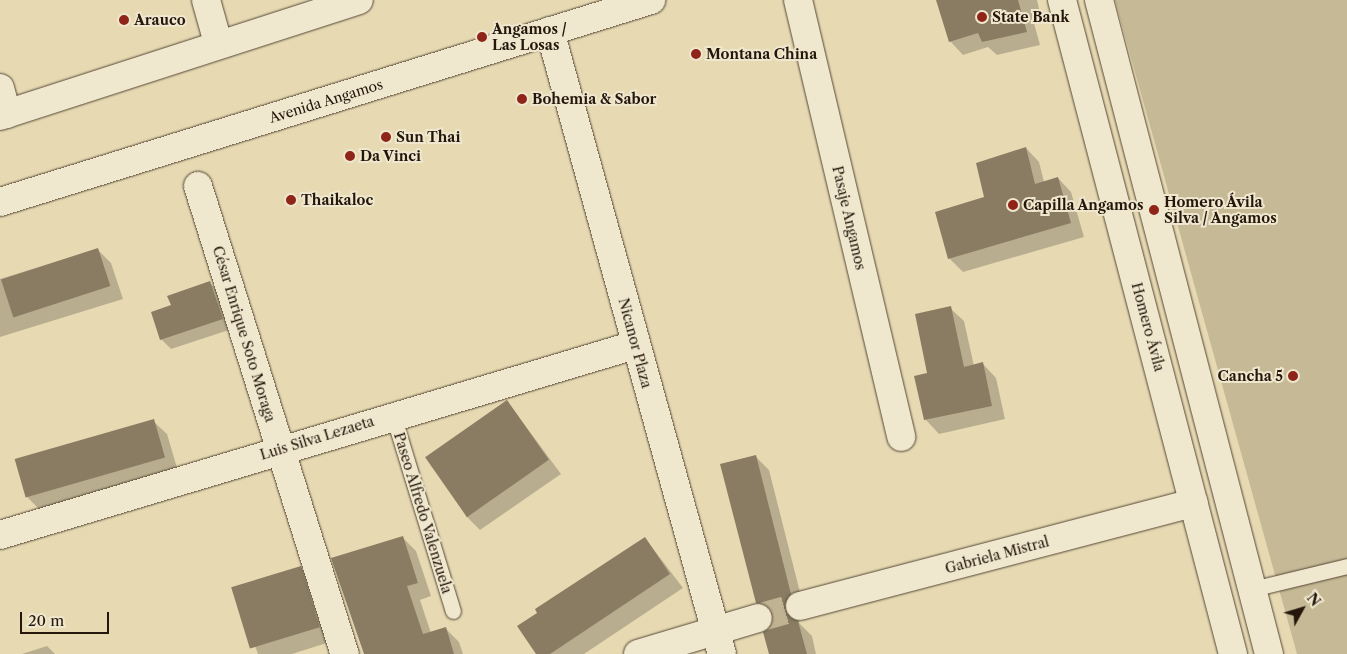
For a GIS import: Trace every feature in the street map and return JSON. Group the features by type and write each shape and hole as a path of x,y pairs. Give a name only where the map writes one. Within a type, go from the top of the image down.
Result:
{"street":[{"path":"206,0 218,43"},
{"path":"2,106 359,0"},
{"name":"Avenida Angamos","path":"0,202 651,0"},
{"name":"Pasaje Angamos","path":"798,0 901,437"},
{"name":"Homero Ávila","path":"1062,0 1233,654"},
{"path":"1101,1 1269,654"},
{"name":"Nicanor Plaza","path":"550,31 635,345 719,641"},
{"name":"César Enrique Soto Moraga","path":"198,186 345,654"},
{"name":"Luis Silva Lezaeta","path":"0,535 280,449 635,345"},
{"name":"Gabriela Mistral","path":"800,606 1194,503"},
{"path":"638,654 719,641 758,618"}],"lane":[{"name":"Paseo Alfredo Valenzuela","path":"393,416 453,611"},
{"path":"1252,589 1347,566"}],"shaded area":[{"path":"1115,0 1347,0 1347,654 1297,654"}],"building":[{"name":"State Bank","path":"936,0 1018,0 1027,32 982,42 978,33 949,42"},
{"name":"Capilla Angamos","path":"1026,147 1035,184 1058,177 1071,223 948,259 935,212 984,197 976,163"},
{"path":"98,248 110,286 13,318 1,280"},
{"path":"210,281 223,319 160,340 151,312 171,305 167,296"},
{"path":"951,306 964,367 983,362 992,406 924,420 914,376 927,373 915,314"},
{"path":"507,400 549,460 467,517 425,457"},
{"path":"154,419 165,457 26,497 15,459"},
{"path":"756,455 791,594 785,610 798,621 807,654 769,654 763,632 773,622 773,614 768,606 756,603 720,464"},
{"path":"403,536 418,583 407,586 423,634 446,627 454,654 364,654 331,558"},
{"path":"645,537 670,574 550,654 536,654 517,626 537,613 535,609"},
{"path":"301,566 320,627 250,649 231,587"}],"tunnel":[{"path":"758,618 800,606"}],"place":[{"name":"State Bank","path":"982,17"},
{"name":"Arauco","path":"124,20"},
{"name":"Angamos / Las Losas","path":"482,37"},
{"name":"Montana China","path":"696,54"},
{"name":"Bohemia & Sabor","path":"522,99"},
{"name":"Sun Thai","path":"386,137"},
{"name":"Da Vinci","path":"350,156"},
{"name":"Thaikaloc","path":"291,200"},
{"name":"Capilla Angamos","path":"1013,205"},
{"name":"Homero Ávila Silva / Angamos","path":"1154,210"},
{"name":"Cancha 5","path":"1293,376"}]}
